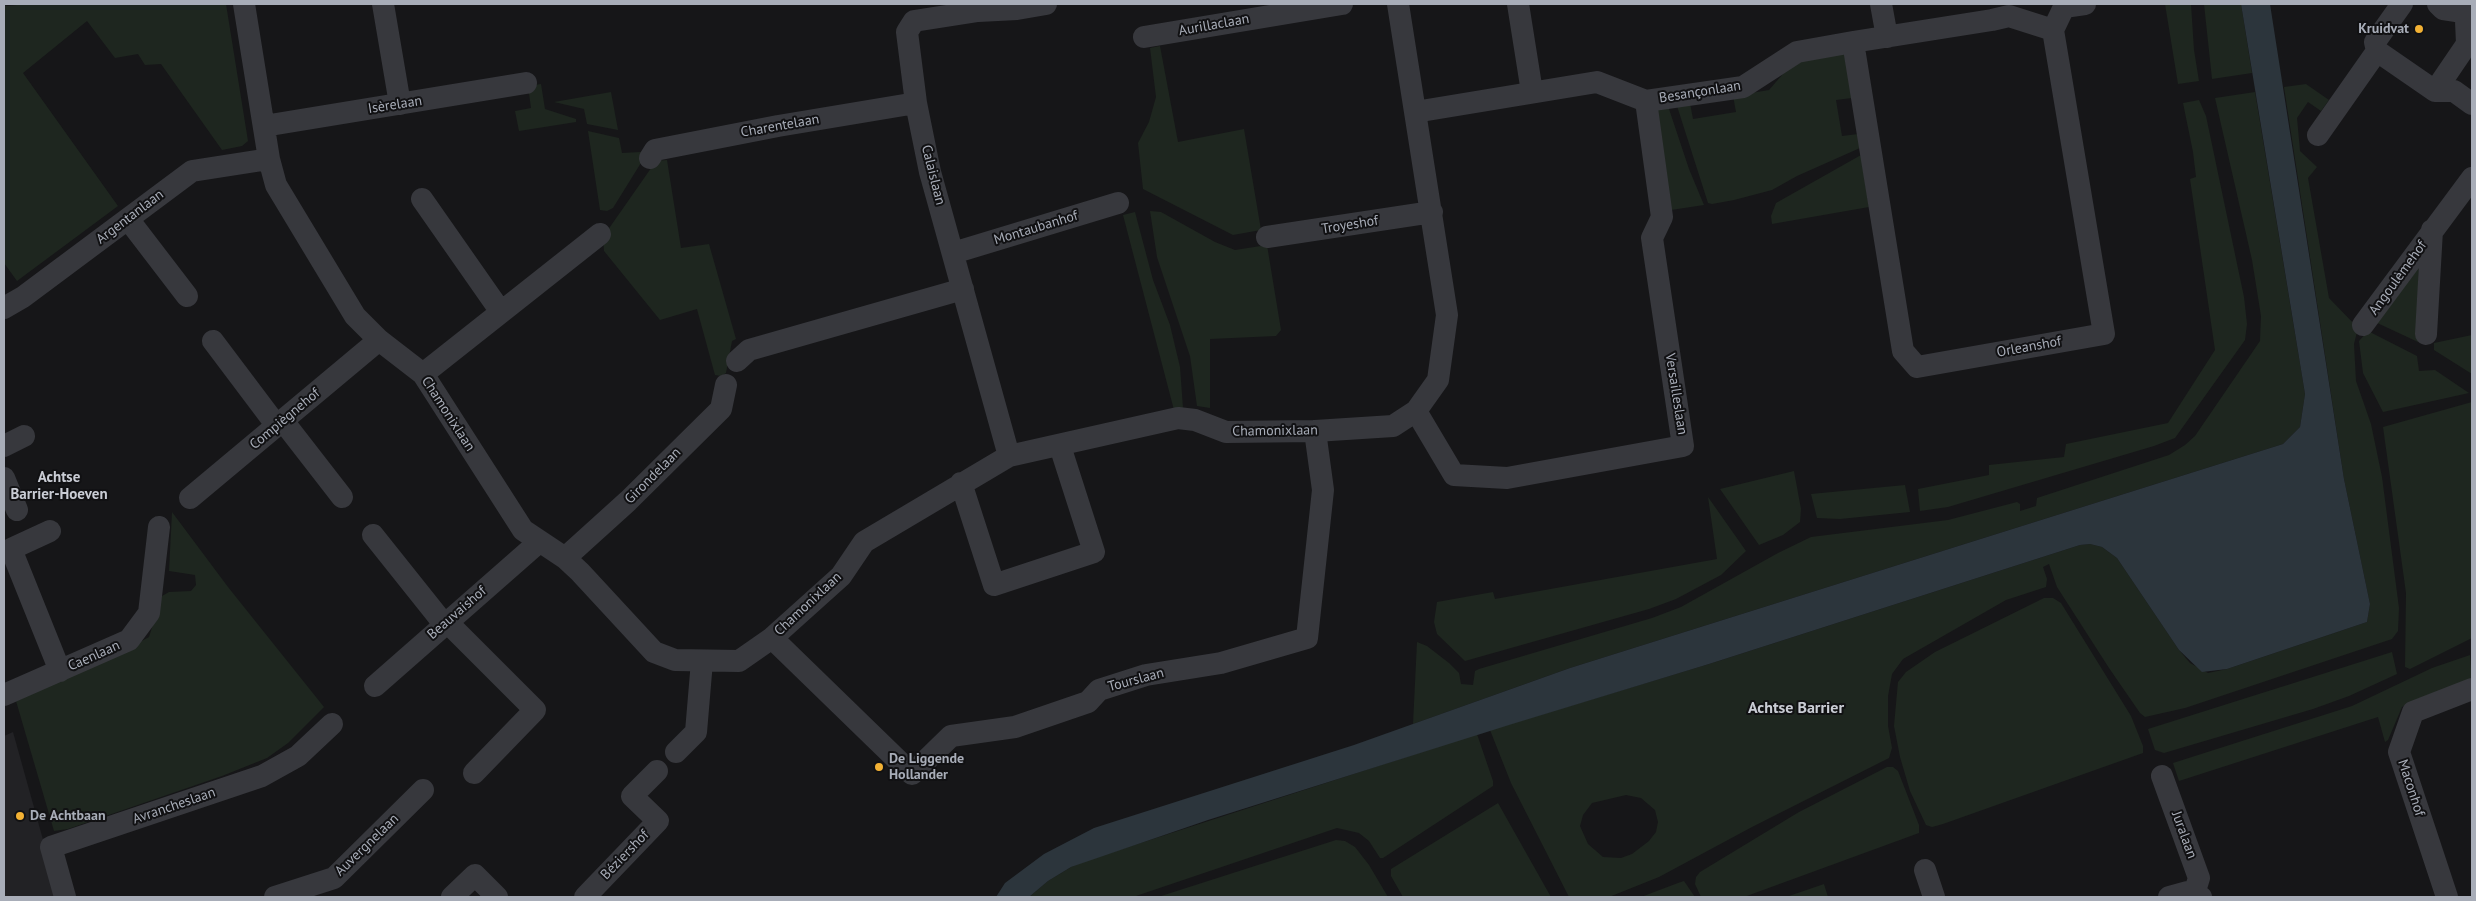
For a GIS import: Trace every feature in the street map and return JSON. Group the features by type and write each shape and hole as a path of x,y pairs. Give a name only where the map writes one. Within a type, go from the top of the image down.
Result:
{"street":[{"name":"Chamonixlaan","path":"244,4 269,159 276,185 355,316 380,340 423,374 523,530 565,558 654,652 675,660 739,661 772,638 840,576 864,542 1009,456 1178,418 1194,420 1226,432 1315,431 1393,426 1416,412 1438,380 1447,315 1398,4"},
{"path":"383,4 400,104"},
{"name":"Calaislaan","path":"1009,456 930,172 916,103 907,32 914,22 978,10 1046,4"},
{"name":"Aurillaclaan","path":"1144,37 1342,4"},
{"path":"1518,4 1532,92"},
{"path":"1881,4 1887,37"},
{"path":"1991,12 2053,30 2064,8 2085,4"},
{"path":"2402,4 2375,42 2377,51 2435,90 2454,91 2472,104"},
{"path":"2435,90 2467,44 2466,8 2443,9 2438,4"},
{"name":"Besançonlaan","path":"1415,112 1597,82 1646,101 1743,87 1797,52 1887,37 1991,12"},
{"name":"Orleanshof","path":"1853,42 1904,351 1917,367 2104,334 2053,30"},
{"path":"2318,135 2377,51"},
{"name":"Isèrelaan","path":"264,126 526,83"},
{"name":"Versailleslaan","path":"1416,412 1454,475 1507,478 1684,446 1652,238 1662,217 1646,101"},
{"name":"Charentelaan","path":"650,158 655,150 778,126 916,103"},
{"name":"Argentanlaan","path":"4,308 23,297 192,171 269,159"},
{"name":"Angoulèmehof","path":"2363,325 2472,178"},
{"path":"422,199 501,312"},
{"name":"Montaubanhof","path":"953,253 1118,203"},
{"name":"Troyeshof","path":"1267,237 1432,212"},
{"path":"128,218 187,296"},
{"name":"Angoulèmehof","path":"2426,334 2432,230"},
{"path":"423,374 600,234"},
{"path":"737,362 749,350 963,290"},
{"name":"Compiègnehof","path":"190,498 380,340"},
{"path":"213,341 342,496"},
{"name":"Girondelaan","path":"565,558 628,501 721,409 726,385"},
{"name":"Tourslaan","path":"772,638 912,774 951,736 1015,727 1088,702 1099,690 1146,675 1222,663 1307,638 1323,490 1315,431"},
{"path":"4,446 24,436"},
{"path":"961,483 994,585 1094,552 1060,446"},
{"path":"4,478 17,510"},
{"name":"Caenlaan","path":"4,695 129,640 149,613 159,528"},
{"path":"50,531 10,549 60,671"},
{"path":"373,535 446,623 535,710 474,773"},
{"name":"Beauvaishof","path":"375,686 539,542"},
{"path":"676,752 696,732 702,660"},
{"name":"Maconhof","path":"2447,897 2399,752 2413,712 2472,689"},
{"name":"Avrancheslaan","path":"65,897 51,847 262,776 298,756 332,724"},
{"name":"Béziershof","path":"585,897 658,820 632,796 657,771"},
{"name":"Juralaan","path":"2162,776 2199,878 2197,896 2187,892 2169,897"},
{"name":"Auvergnelaan","path":"275,897 334,878 423,790"},
{"path":"1925,870 1934,897"},
{"path":"452,897 475,875 497,897"}],"shaded area":[{"path":"226,4 248,141 242,146 222,150 161,64 145,65 138,54 115,58 87,21 23,73 118,206 17,281 4,263 4,5"},
{"path":"2165,4 2191,4 2194,50 2199,81 2178,84"},
{"path":"2204,4 2241,4 2252,73 2212,79"},
{"path":"2241,4 2270,4 2344,479 2370,604 2367,622 2227,669 2202,672 2179,650 2117,558 2102,547 2090,544 2080,545 1709,664 1208,820 1071,867 1048,881 1029,897 996,897 1005,883 1044,854 1094,828 1354,745 1570,668 2283,444 2300,427 2305,394"},
{"path":"1160,46 1178,142 1244,129 1261,230 1233,235 1143,189 1138,143 1149,122 1156,97 1150,48"},
{"path":"1845,50 1852,98 1836,100 1842,136 1858,134 1860,148 1797,176 1772,190 1734,200 1708,203 1677,106 1690,103 1693,119 1736,112 1733,96 1769,90 1795,60"},
{"path":"541,84 545,109 576,119 576,122 519,131 515,111 531,108 528,86"},
{"path":"2306,84 2329,100 2321,111 2308,102 2297,118 2300,151 2317,167 2308,178 2329,298 2358,328 2354,344 2356,381 2371,424 2382,477 2399,608 2398,631 2392,639 2185,708 2145,717 2140,713 2109,668 2057,587 2049,564 2043,567 2047,579 2046,587 2006,600 1903,659 1892,674 1888,696 1888,726 1892,748 1889,758 1752,827 1659,877 1609,897 1569,897 1511,783 1490,730 1709,664 2080,545 2090,544 2102,547 2117,558 2179,650 2190,663 2208,673 2227,669 2367,622 2370,604 2344,479 2284,87","holes":["1626,795 1641,798 1655,810 1658,822 1656,832 1649,841 1632,854 1621,858 1603,857 1588,844 1580,826 1583,815 1592,803"]},
{"path":"611,92 618,130 587,124 584,109 554,102"},
{"path":"2255,92 2305,394 2300,427 2283,444 1570,668 1413,724 1417,642 1427,646 1449,663 1459,673 1461,684 1473,685 1475,671 1479,669 1652,618 1681,607 1778,553 1811,537 1948,520 2017,502 2020,504 2020,511 2036,506 2037,498 2169,455 2185,445 2195,436 2260,341 2261,316 2252,260 2215,98"},
{"path":"2199,100 2206,116 2244,297 2247,324 2245,340 2175,438 2154,446 1948,507 1920,511 1918,489 1989,475 1989,465 2064,457 2066,444 2168,423 2215,350 2190,179 2196,177 2193,152 2183,103"},
{"path":"1668,106 1689,169 1704,205 1671,210 1658,118 1658,108"},
{"path":"588,131 619,138 622,153 641,152 644,158 613,208 607,211 600,210"},
{"path":"1861,155 1869,207 1772,224 1771,216 1776,203"},
{"path":"667,160 681,248 709,244 736,339 732,341 726,373 721,376 715,375 697,309 660,320 604,251 603,237 656,161"},
{"path":"1150,211 1161,212 1215,242 1235,250 1267,245 1281,330 1276,336 1210,339 1210,408 1197,406 1190,356 1157,257"},
{"path":"1135,212 1153,280 1170,325 1180,367 1183,408 1174,410 1123,215"},
{"path":"2419,260 2418,342 2373,321"},
{"path":"2368,331 2417,356 2419,371 2435,370 2469,393 2383,412 2363,373 2359,341"},
{"path":"2472,335 2472,374 2434,350 2434,343"},
{"path":"2472,402 2472,638 2410,669 2405,667 2406,593 2383,427"},
{"path":"1794,471 1801,509 1800,522 1783,535 1759,545 1720,489"},
{"path":"1905,485 1910,512 1840,519 1817,518 1811,494"},
{"path":"1708,497 1746,551 1721,575 1676,599 1649,609 1465,661 1437,634 1434,622 1437,602 1493,592 1495,599 1717,559"},
{"path":"172,512 228,587 324,707 288,743 267,758 222,776 68,829 54,831 16,701 113,657 149,637 162,596 169,592 191,591 196,585 195,575 169,571"},
{"path":"2044,598 2053,598 2061,603 2131,716 2143,746 2143,753 1943,824 1932,827 1926,825 1910,791 1900,757 1894,726 1898,682 1906,672 1935,652"},
{"path":"2392,652 2397,674 2349,696 2313,709 2164,753 2155,750 2148,729"},
{"path":"2470,655 2472,681 2418,699 2402,707 2388,740 2385,742 2378,717 2179,781 2173,763 2352,706 2432,668"},
{"name":"De Achtbaan","path":"13,732 59,897 4,897 4,736"},
{"path":"1477,734 1493,786 1383,858 1380,858 1369,841 1359,833 1337,828 1133,897 1029,897 1048,881 1085,861"},
{"path":"1887,767 1893,767 1898,771 1919,825 1919,833 1744,897 1701,897 1695,884 1696,877 1700,872 1799,812"},
{"path":"1498,803 1551,897 1403,897 1391,876 1391,869"},
{"path":"1336,840 1345,841 1355,847 1369,865 1388,897 1158,897"},
{"path":"1684,881 1695,897 1641,897 1678,883"},
{"path":"1824,884 1828,897 1786,897"}],"place":[{"name":"Kruidvat","path":"2419,29"},
{"name":"De Liggende Hollander","path":"879,767"},
{"name":"De Achtbaan","path":"20,816"}],"district":[{"name":"Achtse Barrier-Hoeven","path":"59,486"},
{"name":"Achtse Barrier","path":"1796,708"}]}
